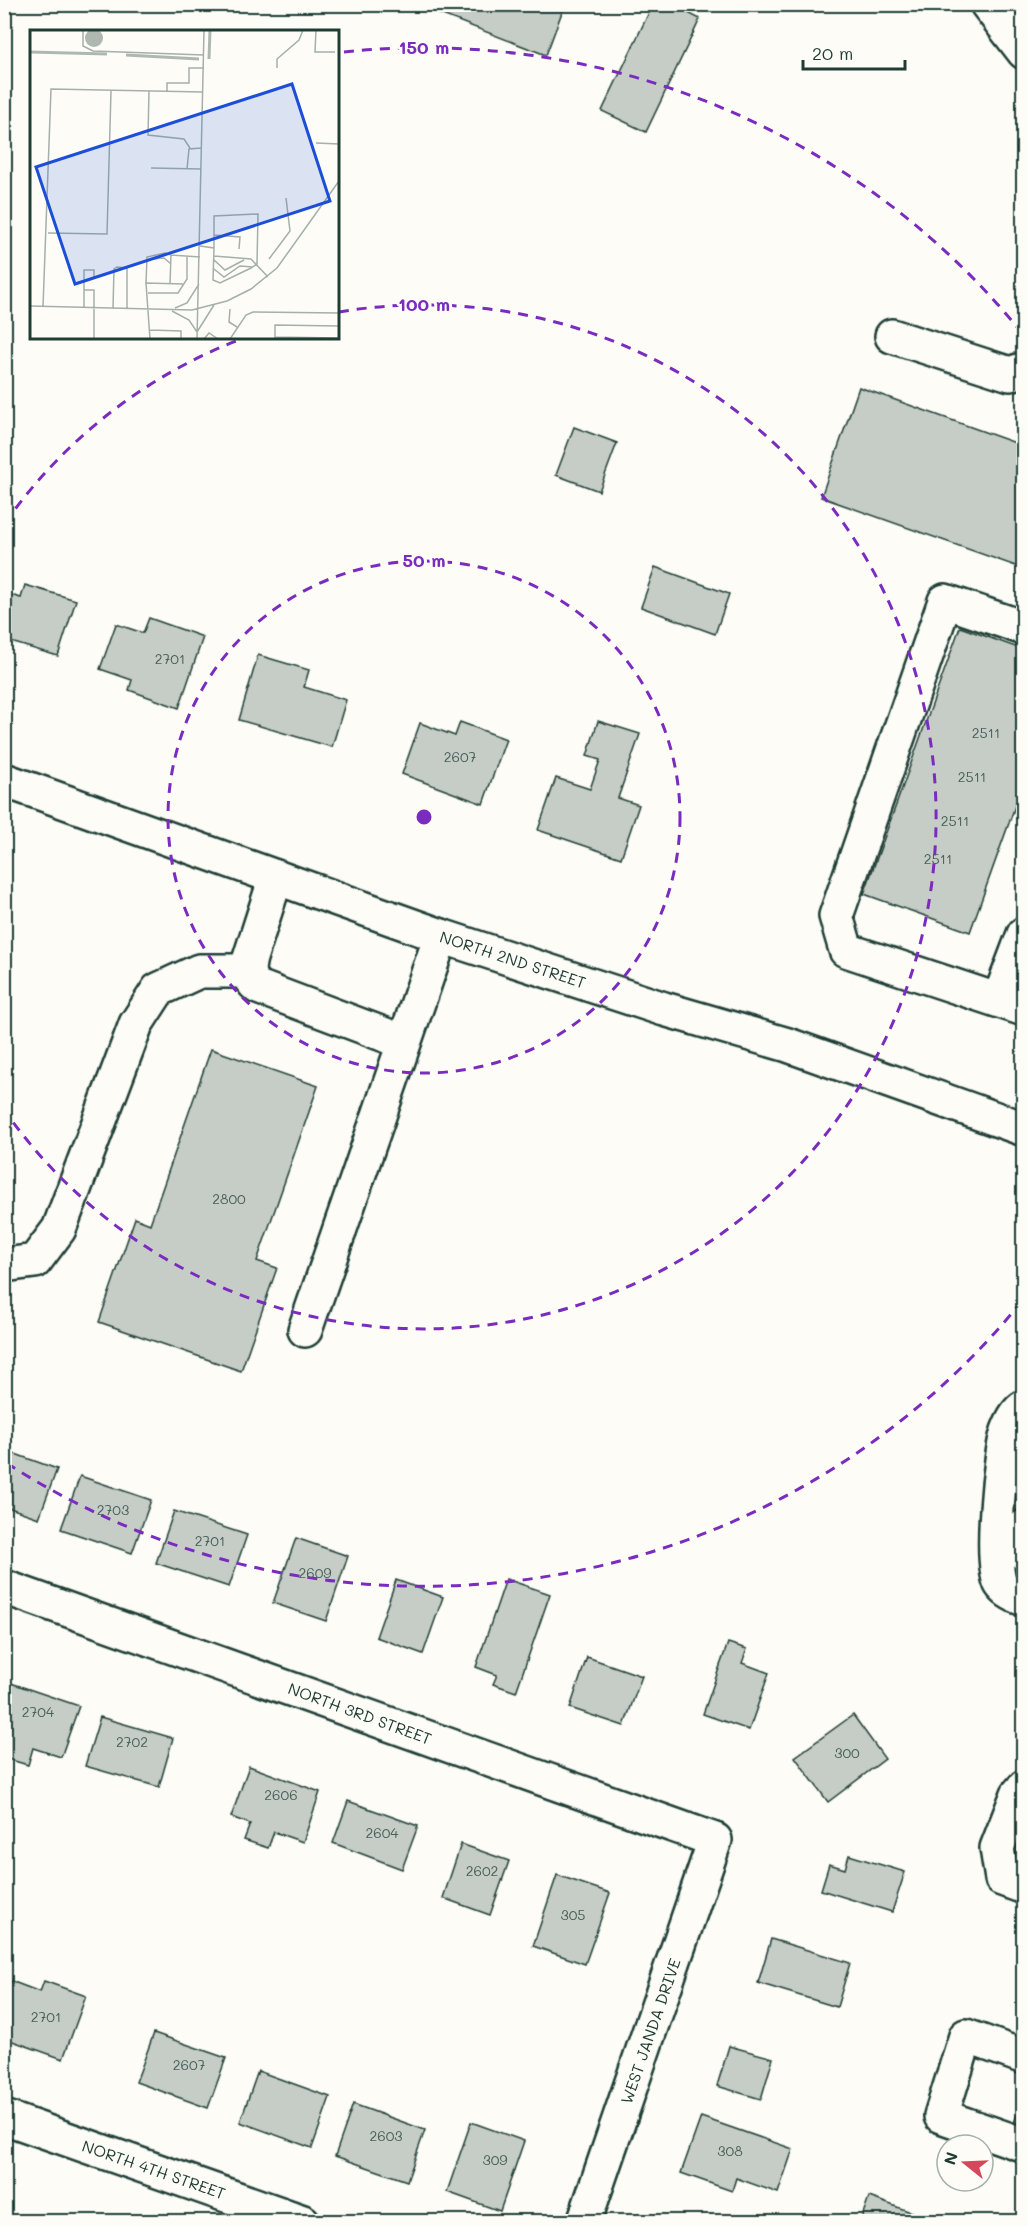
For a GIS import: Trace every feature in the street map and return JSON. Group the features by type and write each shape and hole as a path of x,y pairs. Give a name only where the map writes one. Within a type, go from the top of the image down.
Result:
{"main road":[{"path":"987,4 1023,52"},
{"path":"892,336 1010,374 1023,369"},
{"path":"1023,628 945,601 836,916 846,950 1011,1004 1023,934"},
{"name":"NORTH 2ND STREET","path":"4,780 441,936 664,1009 788,1046 1023,1129"},
{"path":"276,877 248,971 250,980 258,987 404,1042"},
{"path":"305,1330 441,936"},
{"path":"4,1265 35,1261 59,1229 136,1024 158,990 199,970 248,971"},
{"path":"1023,1407 1008,1431 997,1508 996,1558 1000,1583 1012,1596 1023,1599"},
{"path":"1023,1527 1023,1553"},
{"name":"NORTH 3RD STREET","path":"4,1587 715,1839"},
{"path":"1023,1787 1018,1794 997,1848 1002,1880 1023,1887"},
{"name":"WEST JANDA DRIVE","path":"584,2222 715,1839"},
{"path":"1023,2057 966,2036 941,2116 1023,2145"},
{"name":"NORTH 4TH STREET","path":"4,2117 303,2222"}],"building":[{"path":"414,4 565,4 546,55"},
{"path":"653,4 671,4 700,19 646,132 602,111"},
{"path":"859,387 1024,446 1024,569 821,497"},
{"path":"574,427 617,443 599,491 556,475"},
{"path":"655,567 729,594 715,634 641,607"},
{"path":"25,585 76,600 58,656 4,640 4,593 21,598"},
{"path":"149,618 203,637 179,708 129,690 132,680 100,669 116,624 143,633"},
{"path":"960,627 1024,650 1024,781 970,932 864,894"},
{"path":"258,655 309,670 304,687 346,700 332,747 239,720"},
{"path":"598,721 640,734 618,798 639,805 621,858 538,830 556,778 590,789 600,760 587,756"},
{"path":"460,722 506,739 483,804 402,774 420,723 455,736"},
{"path":"211,1049 318,1086 257,1261 277,1268 241,1371 99,1322 135,1218 150,1224"},
{"path":"4,1450 57,1469 39,1518 4,1506"},
{"path":"80,1476 151,1500 132,1553 61,1529"},
{"path":"174,1511 247,1535 229,1587 156,1563"},
{"path":"296,1538 348,1556 326,1621 273,1603"},
{"path":"506,1579 550,1594 516,1692 493,1684 497,1675 476,1667"},
{"path":"396,1580 443,1597 423,1654 376,1637"},
{"path":"728,1643 747,1649 742,1663 769,1673 749,1730 703,1714"},
{"path":"587,1657 642,1676 624,1726 570,1708"},
{"path":"8,1682 79,1706 61,1757 33,1748 28,1765 4,1758 8,1738 4,1737 4,1691"},
{"path":"853,1715 885,1759 828,1802 795,1757"},
{"path":"100,1717 173,1738 159,1787 85,1766"},
{"path":"249,1766 320,1792 303,1842 274,1832 268,1848 244,1840 250,1824 231,1817"},
{"path":"348,1801 418,1826 402,1869 333,1843"},
{"path":"461,1844 509,1861 490,1915 443,1898"},
{"path":"849,1855 905,1872 892,1912 821,1890 829,1864 845,1869"},
{"path":"557,1875 610,1893 585,1964 533,1946"},
{"path":"771,1939 850,1963 837,2007 758,1983"},
{"path":"11,1981 40,1992 44,1981 86,1996 63,2059 4,2038 4,2000"},
{"path":"154,2033 226,2058 208,2108 136,2082"},
{"path":"729,2046 773,2058 761,2099 717,2086"},
{"path":"258,2071 330,2097 312,2148 240,2122"},
{"path":"1024,2096 1024,2126 1014,2123"},
{"path":"353,2104 425,2130 407,2181 335,2156"},
{"path":"701,2117 793,2149 778,2193 736,2178 732,2191 681,2173"},
{"path":"471,2122 524,2141 500,2211 447,2192"},
{"path":"869,2197 939,2222 860,2222"}]}
